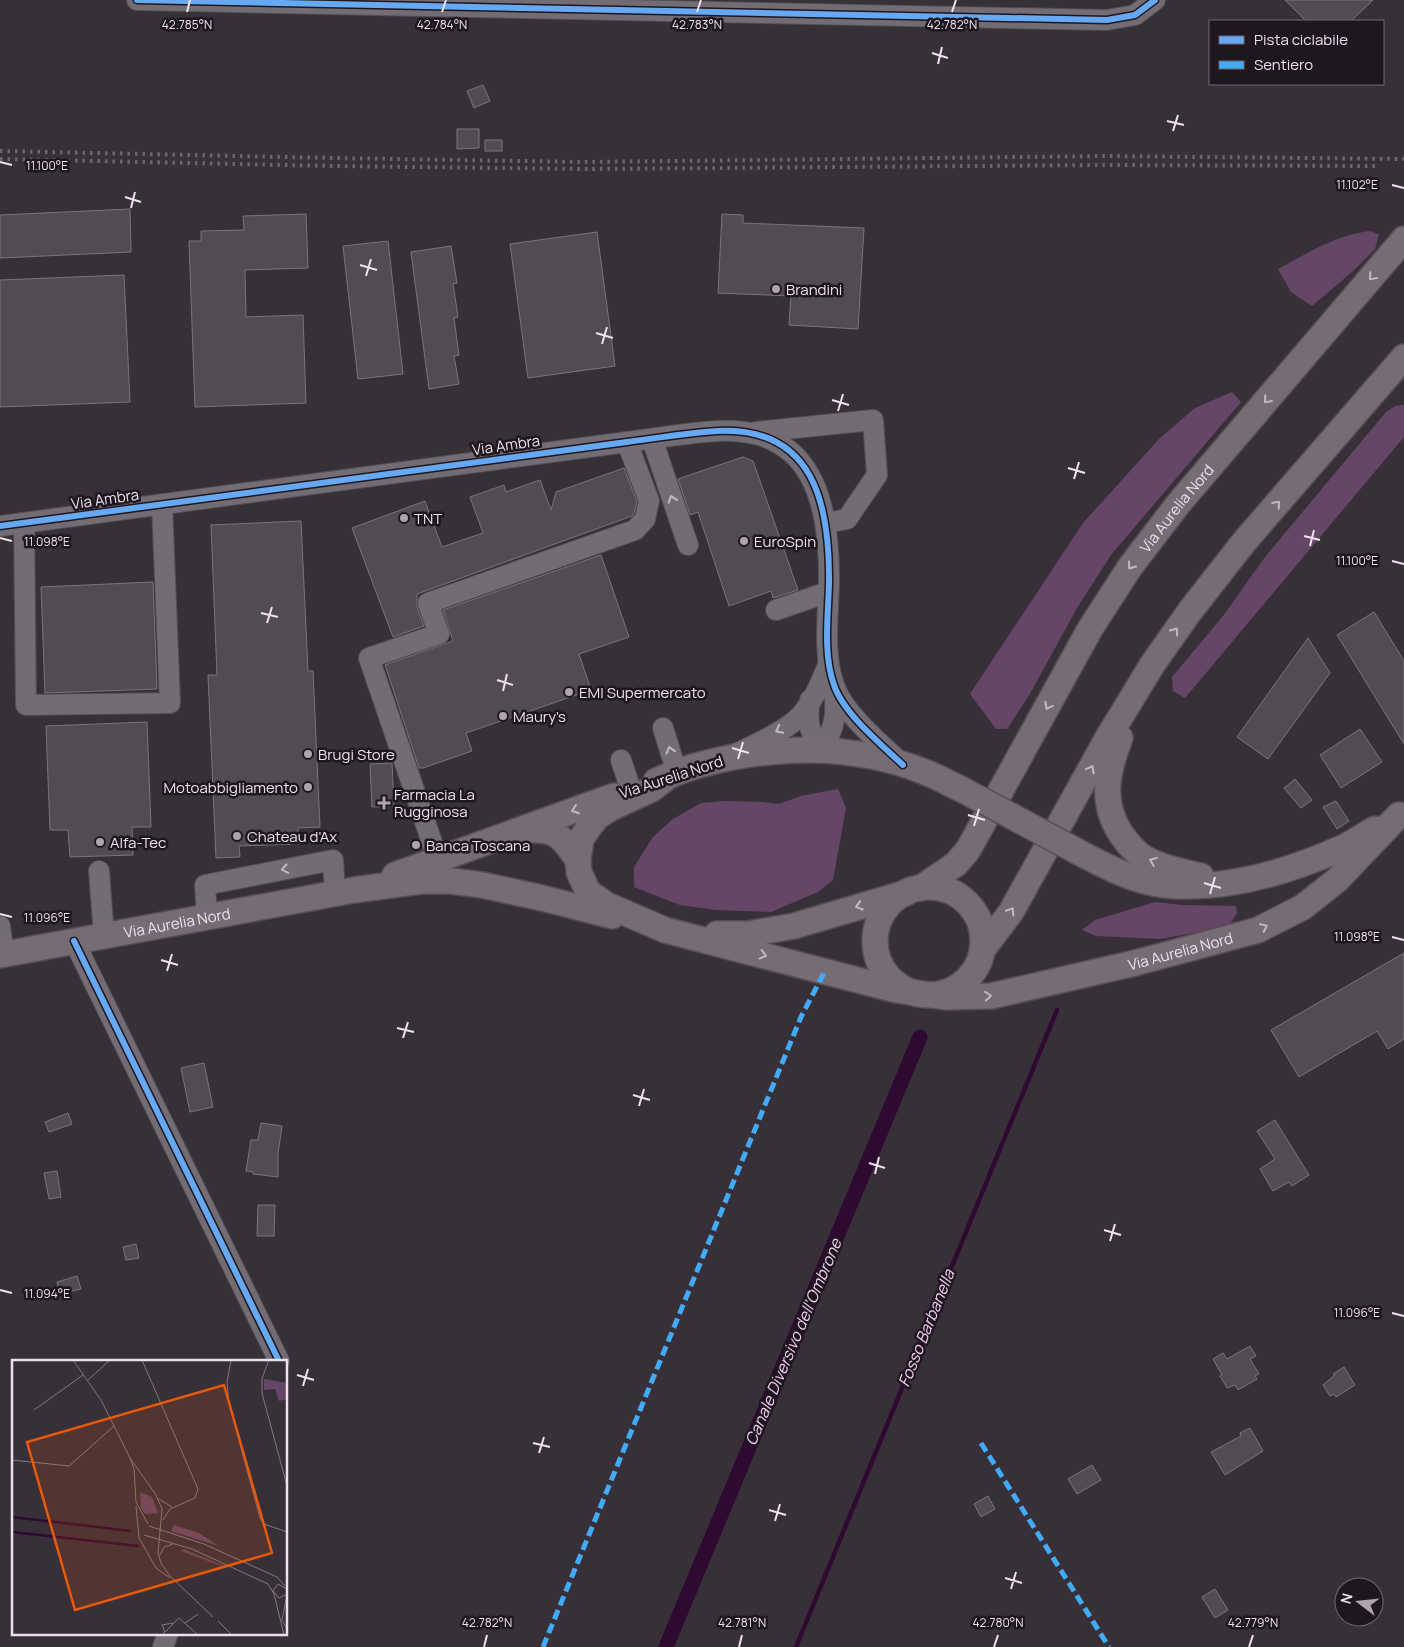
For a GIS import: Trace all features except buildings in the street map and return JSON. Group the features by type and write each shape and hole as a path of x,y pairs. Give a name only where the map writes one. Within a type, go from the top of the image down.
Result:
{"main road":[{"name":"Via Aurelia Nord","path":"1402,813 1337,880 1303,907 1258,930 1135,963 991,996 945,997 922,995 903,988 887,975 880,963 876,950 875,936 878,922 894,900 956,864 968,850 1090,629 1130,567 1179,503 1404,240"},
{"path":"982,950 1012,912 1107,739 1142,681 1190,611 1244,542 1404,356"},
{"path":"1142,681 1116,748 1108,781 1108,805 1114,824 1129,846 1146,859 1179,871 1233,882"},
{"name":"Via Aurelia Nord","path":"345,891 438,860 698,766 729,758 768,752 823,750 864,755 925,772 963,790 1114,871 1165,885 1233,882 1283,870 1343,847 1402,813"},
{"path":"665,930 704,934 748,934 773,931 914,890 936,887 950,891 962,898 980,922 983,936 978,964 961,985 936,995 922,995 896,990 665,930 607,905 593,896 584,884 579,872 578,860 581,839 597,817 611,808 652,789 674,774"},
{"path":"519,831 540,829 553,833 562,839 578,860"},
{"name":"Via Aurelia Nord","path":"2,955 345,891 421,881 452,881 482,885 542,898 665,930"}],"street":[{"path":"137,0 1107,20 1135,15 1155,0"},
{"path":"746,433 874,420 877,475 847,520 826,523"},
{"name":"Via Ambra","path":"0,526 627,442 719,431 746,433 762,436 775,442 798,458 810,474 819,494 826,523 829,555 828,665"},
{"path":"652,439 688,545"},
{"path":"438,860 369,658 439,634 428,603 636,530 645,519 649,501 627,442"},
{"path":"24,523 26,705 170,703 162,504"},
{"path":"776,610 828,592"},
{"path":"810,700 808,712 810,729 813,737 823,750 835,723 836,703 828,665"},
{"path":"729,758 792,723 801,715 818,687 828,665"},
{"path":"834,688 862,727 903,765"},
{"path":"663,728 674,774"},
{"path":"621,760 631,790"},
{"path":"206,917 205,885 333,860 345,891"},
{"path":"99,871 104,936"},
{"path":"0,926 2,955"},
{"path":"74,942 279,1360"},
{"path":"163,1647 168,1634"}],"shaded area":[{"path":"1369,231 1379,234 1375,249 1352,272 1312,306 1291,292 1278,269 1333,241 1356,233"},
{"path":"1232,392 1241,402 1111,555 1077,608 1031,692 1007,729 996,729 970,694 1083,523 1159,439 1195,408"},
{"path":"1404,405 1404,437 1185,698 1173,691 1172,677 1223,616 1265,557 1386,412 1395,406"},
{"path":"838,789 846,808 833,880 818,892 771,912 716,910 680,905 634,887 634,867 653,837 673,819 701,803 725,801 779,804 801,796"},
{"path":"1155,902 1182,905 1236,906 1237,913 1230,924 1160,939 1096,936 1082,930 1095,920"}],"waterway":[{"name":"Fosso Barbanella","path":"796,1647 1057,1010"},
{"name":"Canale Diversivo dell'Ombrone","path":"666,1647 920,1037"}],"railway":[{"path":"0,151 584,162 1105,156 1404,159"},
{"path":"0,159 584,169 1105,165 1377,166"}],"marked path":[{"path":"543,1647 801,1017 825,971"},
{"path":"981,1443 1109,1647"}],"cycle path":[{"path":"137,0 1107,20 1135,15 1155,0"},
{"path":"0,526 683,434 717,431 750,433 776,442 796,457 810,476 820,500 826,526 829,584 827,648 834,685 839,696 854,717 903,765"},
{"path":"74,941 279,1360"}],"place":[{"name":"Brandini","path":"776,289"},
{"name":"TNT","path":"404,518"},
{"name":"EuroSpin","path":"744,541"},
{"name":"EMI Supermercato","path":"569,692"},
{"name":"Maury's","path":"503,716"},
{"name":"Brugi Store","path":"308,754"},
{"name":"Motoabbigliamento","path":"308,787"},
{"name":"Farmacia La Rugginosa","path":"384,803"},
{"name":"Chateau d'Ax","path":"237,836"},
{"name":"Alfa-Tec","path":"100,842"},
{"name":"Banca Toscana","path":"416,845"}]}
